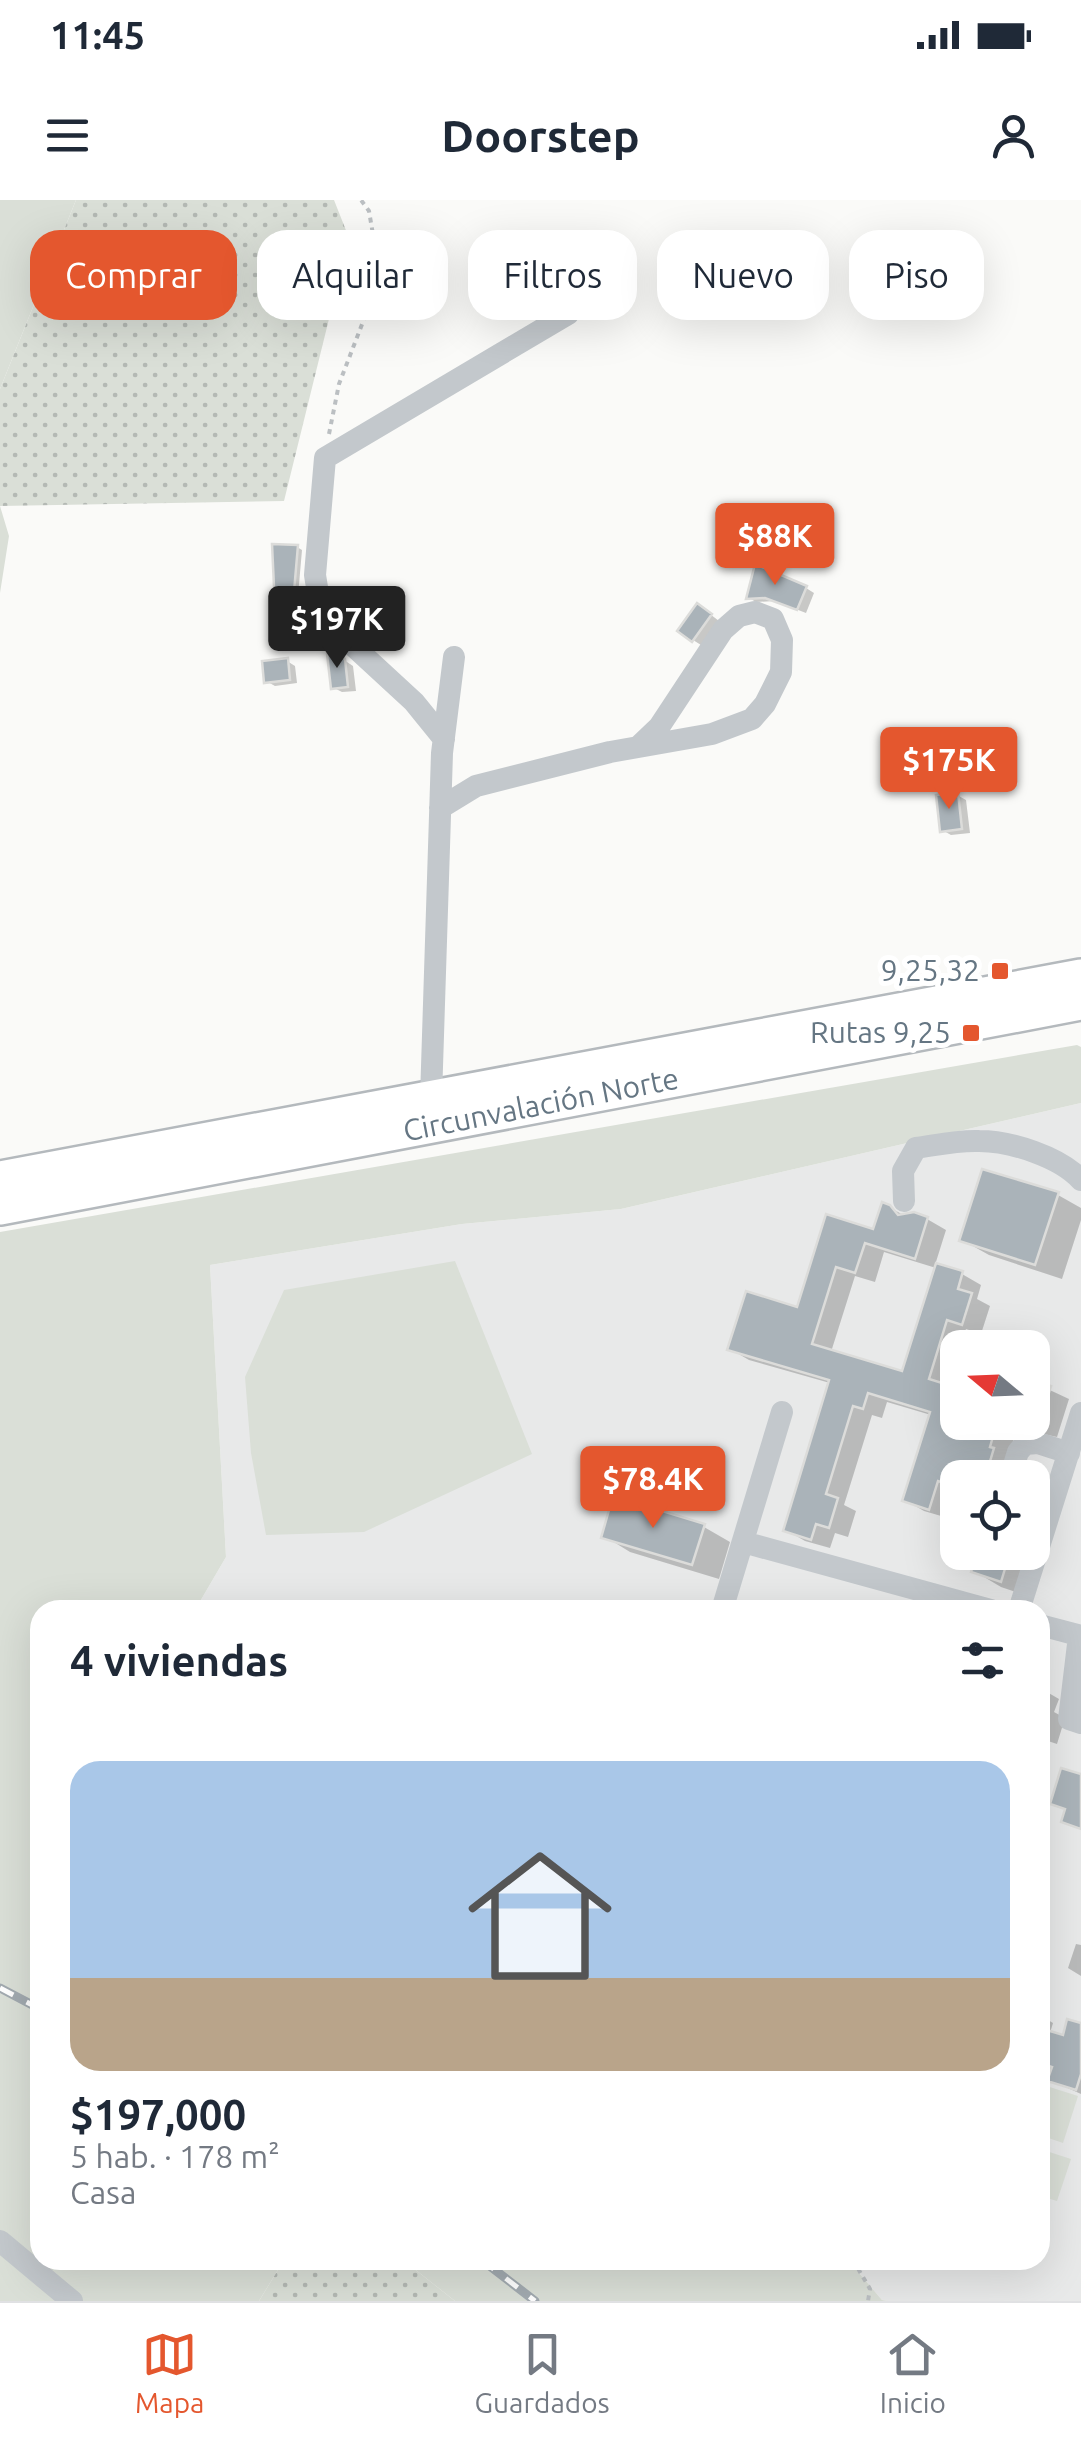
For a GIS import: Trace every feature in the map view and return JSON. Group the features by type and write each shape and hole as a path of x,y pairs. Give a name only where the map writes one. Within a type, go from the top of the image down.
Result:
{"highway":[{"name":"Circunvalación Norte","path":"0,1179 1081,976"},
{"name":"Circunvalación Norte","path":"0,1207 1071,1009"}],"street":[{"path":"444,739 414,702 337,632 321,612 315,574 325,458 558,320"},
{"path":"440,808 476,786 638,747 712,734 752,719 765,704 781,672 782,640 774,618 755,612 739,616 723,630 659,728 638,747"},
{"path":"431,1098 440,808 454,657"},
{"path":"904,1201 903,1171 916,1148 950,1142 982,1140 1022,1150 1054,1161 1081,1180"},
{"path":"725,1600 782,1412"},
{"path":"1050,1495 1081,1413"},
{"path":"1016,1460 1026,1444 1038,1443 1069,1453"},
{"path":"743,1542 945,1600"},
{"path":"1021,1600 1028,1570"},
{"path":"1050,1628 1080,1636 1069,1719 1081,1723"},
{"path":"0,2240 30,2265"},
{"path":"35,2270 72,2301"}],"path":[{"path":"325,458 339,384 376,288 375,246 369,211 361,200"},
{"path":"858,2270 870,2289 868,2301"}],"shaded area":[{"path":"0,200 76,200 64,230 30,230 30,314 0,389"},
{"path":"76,200 334,200 346,230 257,230 257,320 329,320 284,501 0,506 0,389 30,314 30,320 237,320 237,230 64,230"},
{"path":"0,506 9,536 0,593"},
{"path":"1081,1047 1081,1103 621,1209 462,1224 210,1265 226,1557 201,1600 30,1600 30,2270 278,2270 259,2301 0,2301 0,1232"},
{"path":"1081,1103 1081,2301 888,2301 882,2300 856,2270 1050,2270 1050,1600 201,1600 226,1557 210,1265 462,1224 621,1209"},
{"path":"455,1261 532,1454 364,1532 266,1535 251,1453 245,1377 284,1290"},
{"path":"1050,2087 1078,2096 1063,2143 1050,2138"},
{"path":"1050,2152 1071,2159 1057,2201 1050,2199"},
{"path":"278,2270 416,2270 455,2301 259,2301"},
{"path":"416,2270 856,2270 882,2300 888,2301 455,2301"}],"building":[{"path":"272,544 298,545 294,592 296,617 301,617 300,631 276,630"},
{"path":"755,564 807,586 797,610 765,598 746,599"},
{"path":"697,603 712,614 692,642 677,631"},
{"path":"339,653 345,659 348,687 331,689 327,654"},
{"path":"288,658 290,680 264,683 262,661"},
{"path":"958,792 962,829 940,832 936,795"},
{"path":"982,1169 1059,1192 1035,1265 959,1241"},
{"path":"882,1202 898,1215 914,1212 928,1217 915,1259 865,1243 855,1273 836,1267 812,1344 902,1371 936,1263 963,1271 958,1289 972,1293 962,1325 947,1320 944,1330 940,1330 929,1379 940,1382 940,1440 992,1440 990,1447 994,1448 990,1460 940,1460 940,1482 929,1510 902,1501 930,1412 868,1393 863,1409 853,1406 826,1494 838,1498 829,1528 816,1524 811,1540 783,1531 829,1380 727,1350 746,1291 797,1307 826,1214 873,1229"},
{"path":"613,1496 705,1524 692,1565 601,1538"},
{"path":"972,1570 1005,1570 1001,1582"},
{"path":"1061,1768 1081,1774 1081,1829 1061,1822 1065,1809 1050,1804"},
{"path":"1067,2019 1081,2023 1081,2074 1076,2090 1050,2082 1050,2031 1063,2035"}],"railway":[{"path":"0,1988 30,2004"},
{"path":"495,2270 535,2301"}],"place":[{"name":"9,25,32","path":"1000,971"},
{"name":"Rutas 9,25","path":"971,1033"}]}
